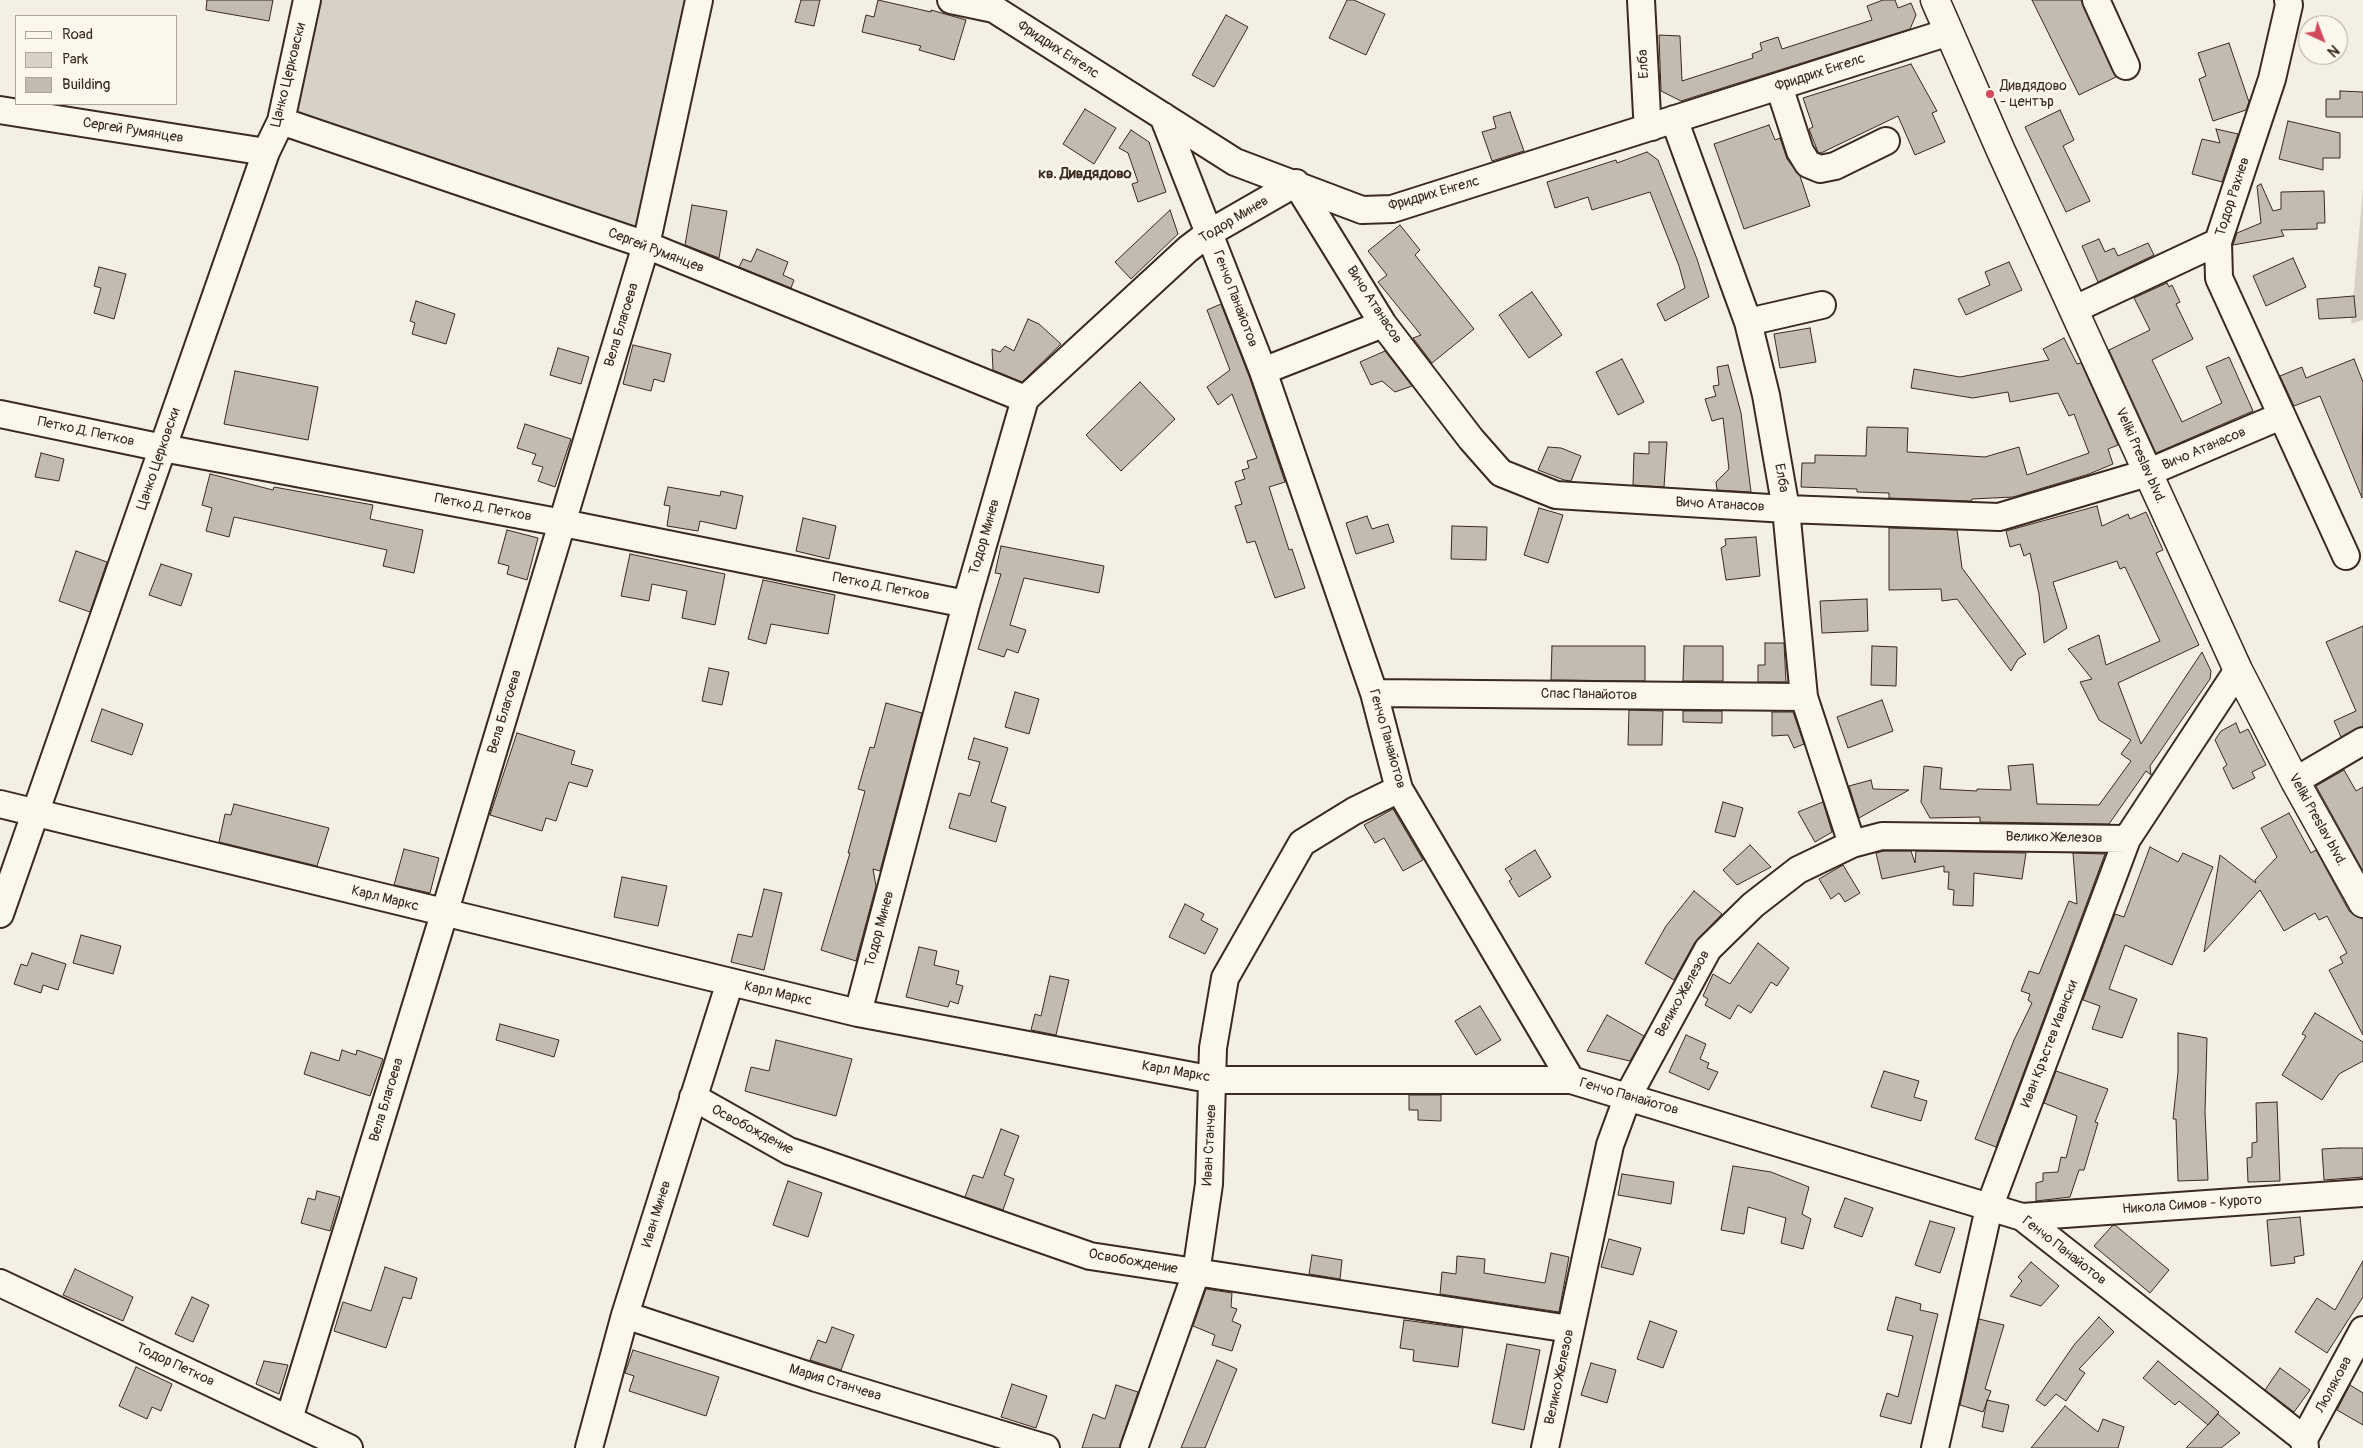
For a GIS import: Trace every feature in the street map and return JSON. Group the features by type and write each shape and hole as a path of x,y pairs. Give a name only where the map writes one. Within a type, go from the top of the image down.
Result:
{"main road":[{"name":"Veliki Preslav blvd.","path":"1935,0 2147,473 2238,670 2295,781 2363,903"}],"street":[{"name":"Цанко Церковски","path":"0,914 34,811 266,152 281,121 307,0"},
{"name":"Вела Благоева","path":"289,1419 646,245 699,0"},
{"name":"Фридрих Енгелс","path":"951,0 992,5 1235,162 1362,210 1392,209 1949,32"},
{"name":"Елба","path":"1641,0 1647,114 1663,123 1748,322 1766,395 1786,509 1804,697 1852,844"},
{"path":"2096,0 2126,66"},
{"name":"Тодор Рахнев","path":"2288,0 2272,79 2218,242 2219,278 2346,556"},
{"path":"1779,86 1800,151 1808,164 1820,169 1835,166 1886,141"},
{"name":"Сергей Румянцев","path":"0,110 266,152"},
{"name":"Генчо Панайотов","path":"1163,116 1263,371 1374,693 1399,789 1571,1080 2022,1217 2305,1444"},
{"name":"Сергей Румянцев","path":"281,121 646,245 1025,399"},
{"name":"Тодор Минев","path":"858,1013 966,604 1025,399 1188,249 1209,234 1296,184"},
{"name":"Вичо Атанасов","path":"1296,184 1383,324 1471,439 1501,473 1556,495 1786,509 1998,517 2147,473 2282,416"},
{"path":"2075,309 2218,242"},
{"path":"1748,322 1822,305"},
{"path":"1263,371 1383,324"},
{"name":"Петко Д. Петков","path":"0,414 163,448 563,523 966,604"},
{"name":"Иван Кръстев Ивански","path":"1935,1448 1989,1208 2127,839 2238,670"},
{"name":"Спас Панайотов","path":"1374,693 1804,697"},
{"path":"2295,781 2363,742"},
{"name":"Иван Станчев","path":"1134,1448 1196,1273 1209,1184 1214,1080 1213,1048 1226,978 1302,843 1354,811 1399,789"},
{"name":"Карл Маркс","path":"0,804 444,914 858,1013 1214,1080 1571,1080"},
{"name":"Велико Железов","path":"1545,1448 1610,1145 1628,1096 1708,949 1753,905 1798,870 1852,844 1882,836 2127,839"},
{"name":"Иван Минев","path":"589,1448 625,1315 730,982"},
{"name":"Освобождение","path":"693,1097 789,1151 1090,1256 1570,1329"},
{"name":"Никола Симов - Курото","path":"2022,1217 2363,1193"},
{"name":"Тодор Петков","path":"0,1283 349,1448"},
{"name":"Мария Станчева","path":"625,1315 816,1378 1046,1448"},
{"name":"Люлякова","path":"2305,1444 2363,1330"}],"green space":[{"path":"300,0 699,0 646,245 281,121"},
{"path":"2363,188 2363,320 2351,324"}],"building":[{"path":"207,0 273,0 269,21 206,10"},
{"path":"801,0 820,0 814,26 795,22"},
{"path":"878,0 931,12 931,10 966,20 954,60 919,50 921,46 862,32 866,15 874,17"},
{"path":"1347,0 1354,0 1385,14 1366,55 1329,38"},
{"path":"1883,0 1895,0 1898,8 1911,3 1916,15 1910,29 1681,101 1661,91 1659,35 1680,36 1682,81 1753,58 1752,54 1762,50 1760,43 1778,37 1782,49 1872,20 1867,6"},
{"path":"2032,0 2081,0 2116,77 2079,95"},
{"path":"1226,15 1248,27 1214,87 1192,75"},
{"path":"2229,43 2249,102 2246,110 2213,121 2199,79 2206,76 2198,53"},
{"path":"1911,64 1937,111 1932,113 1945,142 1915,155 1898,116 1821,153 1818,152 1809,129 1813,127 1803,98"},
{"path":"2340,91 2363,92 2363,117 2326,117 2326,99 2340,99"},
{"path":"1085,109 1116,128 1094,164 1063,144"},
{"path":"2060,110 2074,140 2063,146 2090,201 2066,212 2025,127"},
{"path":"1510,112 1524,151 1492,161 1482,132 1496,128 1493,117"},
{"path":"2288,121 2340,133 2340,158 2323,158 2323,170 2279,159"},
{"path":"1769,125 1775,140 1780,138 1787,159 1800,176 1810,206 1744,229 1714,144"},
{"path":"2216,129 2238,134 2222,182 2192,174 2202,139 2220,143"},
{"path":"1131,130 1149,142 1166,192 1138,202 1132,184 1138,182 1128,153 1119,148"},
{"path":"1647,152 1658,160 1697,259 1709,297 1665,321 1657,304 1685,288 1679,266 1650,192 1592,210 1588,197 1555,208 1547,182 1616,160 1617,163"},
{"path":"2261,184 2273,211 2281,209 2281,192 2324,191 2325,223 2317,223 2317,229 2281,230 2284,236 2233,245 2237,233 2261,223 2257,186"},
{"path":"692,205 727,211 719,258 685,245"},
{"path":"1170,210 1178,234 1131,279 1115,262"},
{"path":"1400,225 1420,250 1415,255 1474,329 1432,363 1413,338 1421,335 1378,282 1387,275 1368,251"},
{"path":"2099,239 2105,252 2114,248 2118,256 2148,243 2154,255 2098,282 2082,246"},
{"path":"757,249 788,262 783,275 794,280 791,288 739,267 743,259 751,262"},
{"path":"2293,258 2306,287 2266,306 2253,276"},
{"path":"2009,262 2022,290 1966,315 1958,299 1990,285 1985,272"},
{"path":"99,267 126,274 114,319 94,313 101,288 94,286"},
{"path":"2167,283 2169,287 2172,285 2180,302 2176,304 2193,339 2152,360 2182,422 2222,403 2206,367 2229,357 2253,411 2156,453 2109,350 2150,330 2134,298"},
{"path":"1532,292 1562,335 1529,358 1499,315"},
{"path":"2354,296 2356,317 2319,319 2317,299"},
{"path":"416,301 455,314 446,344 412,334 415,323 410,321"},
{"path":"1221,304 1249,376 1285,482 1269,487 1289,550 1292,549 1305,588 1275,598 1255,541 1247,543 1235,506 1242,504 1235,482 1245,479 1242,470 1249,468 1247,461 1257,458 1232,394 1218,405 1207,387 1230,370 1207,310"},
{"path":"1028,319 1039,324 1061,344 1022,382 993,370 992,349 1000,352 1005,346 1014,351"},
{"path":"1810,328 1816,362 1780,368 1774,334"},
{"path":"2064,338 2077,364 2081,363 2118,445 2108,449 2113,464 2089,474 2013,497 1972,499 1971,501 1889,498 1889,493 1857,492 1857,489 1801,487 1802,463 1815,463 1815,455 1866,456 1867,427 1908,428 1907,452 1985,457 2019,447 2027,475 2089,453 2074,414 2069,416 2058,393 2010,402 2008,392 1973,398 1911,388 1914,369 1960,377 2049,360 2043,349"},
{"path":"633,345 671,354 664,382 654,379 651,391 623,384"},
{"path":"558,348 589,357 581,384 550,375"},
{"path":"1385,351 1412,386 1395,392 1382,381 1371,385 1360,362"},
{"path":"1622,359 1644,402 1618,415 1596,372"},
{"path":"2354,359 2363,382 2362,498 2320,396 2294,406 2280,376 2302,367 2306,378"},
{"path":"1728,365 1741,413 1751,492 1717,490 1716,482 1729,469 1723,418 1712,421 1705,399 1716,396 1713,386 1719,385 1717,367"},
{"path":"235,371 318,387 308,440 224,424"},
{"path":"1140,382 1175,419 1121,471 1086,435"},
{"path":"525,424 571,439 555,487 538,481 543,467 532,464 536,454 517,448"},
{"path":"1649,442 1667,442 1664,487 1633,485 1634,453 1649,454"},
{"path":"1548,447 1561,448 1581,456 1571,481 1538,470"},
{"path":"41,453 64,459 59,481 35,477"},
{"path":"210,474 273,490 274,487 373,505 370,519 423,530 414,573 383,566 387,550 234,517 229,537 206,531 212,508 202,505"},
{"path":"668,487 720,496 721,491 743,496 736,529 700,521 698,531 667,526 670,506 664,505"},
{"path":"2097,506 2102,526 2128,514 2130,519 2146,512 2163,550 2156,553 2199,645 2118,683 2141,744 2202,652 2211,671 2210,679 2150,766 2151,775 2146,771 2109,824 1980,822 1980,817 1930,818 1921,802 1924,766 1942,768 1940,789 1977,791 1977,789 2011,790 2008,766 2033,764 2037,804 2099,805 2131,761 2121,754 2131,740 2099,720 2080,682 2092,679 2068,649 2099,635 2106,665 2160,641 2125,567 2120,569 2117,561 2053,582 2067,628 2044,643 2039,594 2030,553 2024,556 2020,544 2010,547 2006,531"},
{"path":"1539,508 1563,515 1548,563 1524,555"},
{"path":"1367,516 1372,529 1388,524 1394,542 1356,554 1346,523"},
{"path":"803,518 836,526 829,559 796,551"},
{"path":"1452,526 1487,527 1486,560 1451,559"},
{"path":"1889,528 1957,530 1962,568 2026,654 2018,659 2011,671 1957,599 1942,601 1941,589 1889,590"},
{"path":"507,530 538,538 527,580 507,574 509,566 498,563"},
{"path":"1756,537 1760,576 1726,580 1721,548 1726,545 1725,539"},
{"path":"1001,546 1104,566 1099,593 1024,578 1010,625 1026,630 1018,653 1007,649 1004,657 978,649 1001,574 995,573"},
{"path":"76,551 107,562 90,612 59,601"},
{"path":"630,554 725,574 715,625 682,618 687,591 652,584 649,601 621,596"},
{"path":"161,564 192,574 181,606 149,595"},
{"path":"763,580 835,595 828,634 771,624 766,644 748,639"},
{"path":"1867,599 1868,631 1822,633 1820,601"},
{"path":"2363,626 2363,726 2341,737 2334,721 2356,711 2326,642"},
{"path":"1765,643 1784,643 1786,682 1758,682 1758,665 1765,665"},
{"path":"1552,646 1645,646 1645,681 1551,680"},
{"path":"1684,646 1723,646 1723,681 1683,681"},
{"path":"1872,646 1897,647 1896,686 1871,685"},
{"path":"709,668 729,672 722,705 702,701"},
{"path":"1015,692 1039,699 1029,734 1005,727"},
{"path":"1882,700 1893,731 1848,748 1837,717"},
{"path":"886,703 922,713 880,871 873,869 876,886 856,961 821,950 850,853 848,853 865,791 858,789 870,747 874,748"},
{"path":"102,709 143,724 132,755 91,741"},
{"path":"1629,710 1663,711 1662,745 1628,745"},
{"path":"1683,711 1722,711 1722,723 1683,722"},
{"path":"1772,712 1793,712 1804,744 1794,748 1788,735 1772,736"},
{"path":"2236,723 2240,733 2248,729 2266,765 2252,772 2255,778 2233,789 2223,768 2227,765 2215,740 2221,731"},
{"path":"517,733 575,751 571,764 593,770 587,787 569,782 556,821 546,818 542,831 490,815"},
{"path":"974,738 1008,748 991,802 1006,807 996,842 949,828 959,793 970,796 980,762 968,759"},
{"path":"2344,770 2356,791 2363,787 2363,871 2316,786"},
{"path":"1871,780 1873,789 1909,790 1859,818 1849,786"},
{"path":"1723,802 1743,808 1735,837 1715,832"},
{"path":"1823,802 1832,832 1815,842 1798,812"},
{"path":"234,804 329,828 317,866 219,842 225,814 231,815"},
{"path":"1393,809 1423,860 1403,871 1384,838 1375,843 1364,825"},
{"path":"2289,813 2311,853 2316,850 2349,911 2363,919 2363,1035 2329,970 2343,963 2340,957 2347,953 2327,916 2319,920 2315,913 2284,931 2260,890 2204,952 2220,855 2256,883 2255,880 2277,857 2261,828"},
{"path":"1750,845 1771,867 1737,885 1723,870"},
{"path":"2150,847 2178,862 2183,853 2213,867 2172,965 2125,945 2109,989 2137,999 2122,1038 2092,1029 2100,1006 2083,1000 2115,914 2124,917"},
{"path":"404,849 439,858 430,893 394,885"},
{"path":"1535,850 1551,877 1519,897 1509,881 1512,879 1505,869"},
{"path":"1884,851 1911,851 1915,863 1916,851 2026,853 2022,879 1974,873 1973,906 1953,905 1954,890 1948,889 1949,872 1944,872 1944,866 1882,879 1876,853"},
{"path":"2073,853 2105,854 1996,1147 1975,1139 2014,1040 2032,1003 2028,1000 2030,994 2021,991 2029,971 2039,974 2069,901 2077,904"},
{"path":"1843,865 1860,893 1845,902 1839,893 1831,899 1819,879"},
{"path":"622,877 667,886 658,926 614,917"},
{"path":"764,889 782,893 764,970 731,962 738,934 752,937"},
{"path":"1694,891 1722,914 1695,942 1674,980 1645,963 1666,926"},
{"path":"1185,904 1204,914 1201,920 1218,929 1205,954 1169,937"},
{"path":"81,935 121,946 113,974 73,963"},
{"path":"1758,943 1789,968 1777,986 1771,982 1751,1013 1738,1005 1730,1019 1705,1005 1708,999 1703,996 1713,974 1730,984"},
{"path":"919,947 937,951 934,965 959,971 956,984 963,986 958,1004 950,1001 948,1007 906,997"},
{"path":"32,953 66,964 58,990 43,985 41,993 14,984 21,964 27,966"},
{"path":"1050,976 1069,980 1056,1035 1031,1030 1035,1014 1041,1016"},
{"path":"1480,1006 1501,1040 1476,1055 1455,1021"},
{"path":"2315,1013 2363,1042 2363,1061 2339,1074 2322,1100 2282,1075 2306,1036 2302,1034"},
{"path":"1607,1015 1644,1036 1630,1061 1587,1051"},
{"path":"500,1024 559,1040 554,1057 496,1040"},
{"path":"2178,1033 2207,1038 2205,1112 2208,1180 2178,1181 2176,1119 2173,1119 2178,1072"},
{"path":"1686,1035 1706,1044 1700,1059 1709,1063 1707,1068 1718,1072 1709,1090 1669,1072"},
{"path":"776,1040 852,1059 836,1116 745,1091 751,1067 769,1071"},
{"path":"342,1050 356,1055 357,1050 383,1059 370,1096 304,1074 311,1052 339,1061"},
{"path":"1884,1071 1919,1081 1914,1097 1927,1101 1921,1121 1871,1107"},
{"path":"2056,1071 2108,1089 2095,1122 2098,1123 2084,1170 2079,1170 2070,1197 2036,1201 2036,1183 2043,1181 2043,1173 2058,1172 2061,1157 2066,1158 2077,1116 2044,1103"},
{"path":"1409,1095 1441,1095 1441,1121 1418,1120 1418,1110 1409,1110"},
{"path":"2277,1102 2280,1181 2248,1182 2247,1158 2252,1157 2252,1143 2257,1142 2256,1103"},
{"path":"1001,1129 1019,1136 1004,1175 1014,1179 1003,1210 965,1197 973,1175 983,1178"},
{"path":"2363,1148 2363,1177 2324,1180 2322,1149"},
{"path":"1733,1166 1771,1172 1809,1187 1802,1214 1811,1219 1803,1249 1781,1243 1786,1218 1748,1207 1744,1234 1721,1230"},
{"path":"1622,1174 1674,1182 1671,1204 1618,1195"},
{"path":"788,1181 822,1193 808,1237 773,1225"},
{"path":"317,1191 340,1197 330,1231 301,1223 308,1198 315,1200"},
{"path":"1845,1198 1873,1208 1862,1237 1834,1227"},
{"path":"2300,1217 2304,1255 2294,1257 2295,1263 2271,1266 2267,1220"},
{"path":"1930,1221 1955,1228 1940,1273 1915,1265"},
{"path":"2115,1225 2169,1270 2150,1293 2094,1246"},
{"path":"1609,1239 1641,1248 1633,1275 1601,1267"},
{"path":"1551,1253 1569,1257 1559,1312 1440,1294 1442,1272 1456,1274 1457,1256 1485,1259 1484,1273 1545,1283"},
{"path":"1312,1255 1342,1260 1340,1279 1309,1274"},
{"path":"2363,1261 2363,1297 2327,1353 2295,1332 2317,1298 2335,1310"},
{"path":"2031,1262 2059,1286 2041,1306 2010,1296 2022,1281 2018,1277"},
{"path":"385,1267 417,1278 411,1299 403,1297 386,1348 334,1331 343,1302 371,1311"},
{"path":"75,1269 133,1297 123,1321 63,1295"},
{"path":"1206,1289 1232,1293 1231,1307 1237,1309 1232,1321 1241,1325 1232,1351 1212,1345 1215,1335 1193,1326"},
{"path":"192,1297 209,1305 193,1342 175,1334"},
{"path":"1896,1297 1921,1304 1920,1310 1938,1314 1911,1424 1880,1416 1887,1393 1898,1397 1913,1336 1887,1330"},
{"path":"2099,1317 2114,1332 2079,1369 2085,1373 2066,1401 2056,1394 2045,1406 2036,1400 2074,1345"},
{"path":"1979,1319 2004,1325 1985,1389 1991,1391 1983,1412 1960,1405"},
{"path":"1404,1320 1463,1328 1458,1367 1413,1361 1414,1350 1400,1348"},
{"path":"1650,1321 1677,1331 1663,1368 1637,1359"},
{"path":"832,1327 854,1335 841,1370 810,1360 818,1340 826,1343"},
{"path":"1507,1344 1540,1350 1524,1430 1492,1423"},
{"path":"633,1350 719,1377 706,1416 629,1391 634,1376 625,1373"},
{"path":"1217,1360 1237,1369 1205,1448 1181,1448"},
{"path":"264,1361 288,1365 279,1394 256,1384"},
{"path":"2158,1361 2219,1412 2208,1425 2179,1401 2175,1405 2143,1378"},
{"path":"1591,1363 1616,1370 1607,1403 1581,1395"},
{"path":"136,1367 172,1384 161,1411 152,1407 147,1419 119,1406"},
{"path":"2280,1368 2310,1390 2294,1412 2265,1390"},
{"path":"1012,1384 1047,1396 1036,1428 1001,1417"},
{"path":"1116,1385 1138,1392 1119,1448 1082,1448 1093,1414 1105,1419"},
{"path":"2350,1385 2363,1393 2363,1425 2337,1410"},
{"path":"1987,1400 2009,1405 2003,1432 1982,1427"},
{"path":"2065,1406 2098,1432 2103,1419 2124,1427 2118,1448 2031,1448"},
{"path":"2218,1414 2240,1433 2221,1448 2186,1448"}],"place":[{"name":"Дивдядово - център","path":"1990,94"}],"district":[{"name":"кв. Дивдядово","path":"1085,174"}]}
